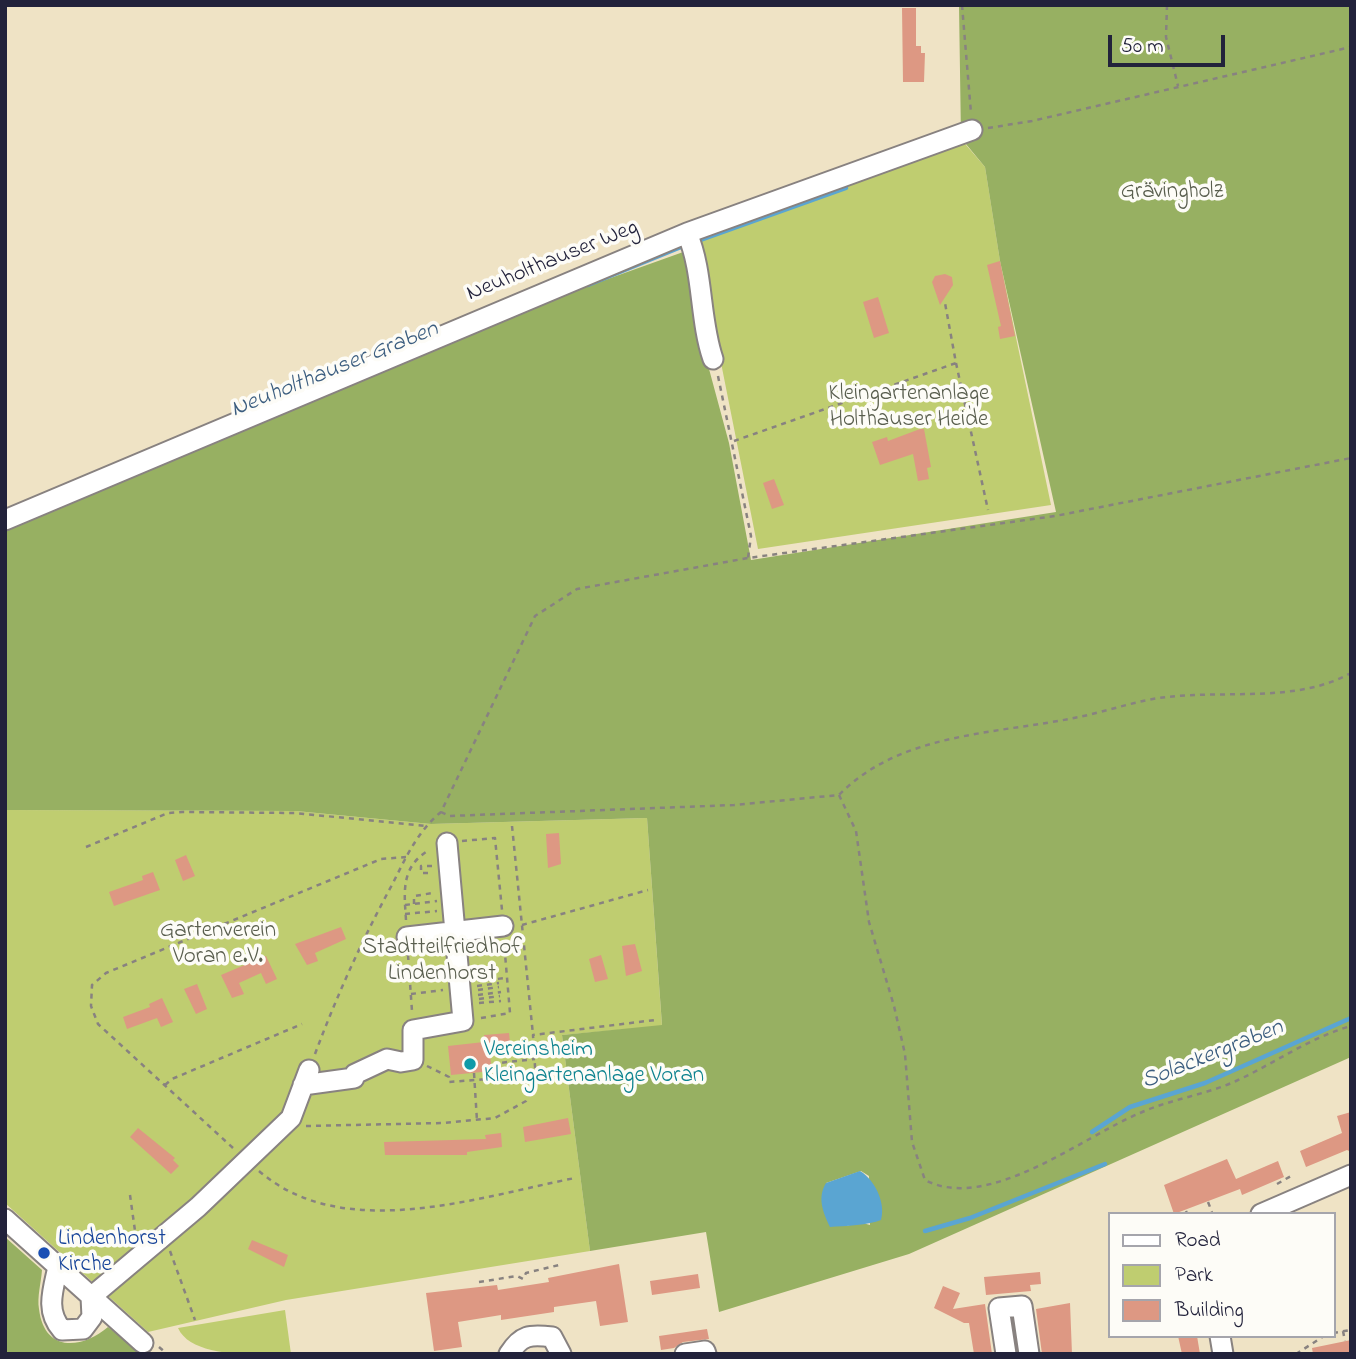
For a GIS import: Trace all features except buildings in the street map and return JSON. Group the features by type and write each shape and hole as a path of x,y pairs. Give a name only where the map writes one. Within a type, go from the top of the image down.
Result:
{"street":[{"name":"Neuholthauser Weg","path":"5,520 687,233 972,130"},
{"path":"687,233 697,262 705,330 713,359"},
{"path":"58,1267 51,1310 54,1321 62,1330 83,1329 92,1317 92,1297 165,1235 291,1118 306,1078 354,1078 355,1074 387,1059 401,1062 412,1060 413,1030 469,996 456,941 447,843"},
{"path":"407,937 456,941 513,925"},
{"path":"1266,1212 1351,1175"},
{"path":"5,1219 143,1343"},
{"path":"1006,1354 999,1308 1022,1306 1029,1354"},
{"path":"509,1354 517,1340 530,1334 552,1337 561,1354"},
{"path":"685,1354 705,1352"}],"path":[{"path":"962,5 972,130 1032,121 1351,47"},
{"path":"1167,5 1166,37 1178,86"},
{"path":"945,303 988,510"},
{"path":"713,359 734,441 751,536 748,558"},
{"path":"734,441 956,363"},
{"path":"306,1078 364,937 406,858 426,826 440,812 535,617 577,589 748,558 1055,516 1351,458"},
{"path":"440,812 449,816 734,805 839,795 854,780 905,751 1080,717 1165,697 1314,688 1351,673"},
{"path":"839,795 856,831 869,922 905,1054 912,1142 925,1180 941,1188 966,1190 1034,1168 1139,1113 1238,1080 1281,1054 1351,1026"},
{"path":"86,847 168,813 182,812 295,813 410,822 426,826"},
{"path":"469,996 510,1013 507,978 513,925 512,827"},
{"path":"291,1118 308,1127 326,1128 477,1121 504,1115 526,1101 536,1082 536,1059 495,838 447,843 412,863 405,881 405,914 413,1030"},
{"path":"222,1138 98,1024 91,1006 92,985 96,978 381,859 406,858"},
{"path":"513,925 648,890"},
{"path":"405,905 414,904 440,901 439,893 414,896 414,904"},
{"path":"405,914 453,909"},
{"path":"456,941 495,946"},
{"path":"489,970 490,980"},
{"path":"469,996 480,981 478,971"},
{"path":"480,981 507,978"},
{"path":"469,996 499,985"},
{"path":"411,994 500,996 469,996"},
{"path":"533,1035 655,1020"},
{"path":"165,1085 172,1079 302,1024"},
{"path":"446,1076 449,1082 501,1078 499,1063 536,1059"},
{"path":"474,1073 477,1121"},
{"path":"246,1160 264,1176 303,1199 357,1211 392,1211 575,1178"},
{"path":"1276,1184 1292,1177"},
{"path":"130,1195 140,1255"},
{"path":"1208,1202 1212,1212"},
{"path":"165,1235 195,1320"},
{"path":"523,1286 526,1273 563,1264"},
{"path":"479,1282 517,1276 523,1279"},
{"path":"1335,1333 1351,1330"},
{"path":"1343,1331 1345,1341"},
{"path":"1296,1354 1321,1338"}],"green space":[{"name":"Grävingholz","path":"959,5 1351,5 1351,1057 909,1254 719,1312 706,1232 590,1251 562,1035 662,1025 647,818 431,824 296,811 5,810 5,520 454,334 686,251 702,343 729,443 751,560 1056,512 1000,261 985,167 961,138","holes":["861,1171 869,1176 870,1225 859,1222 847,1226 826,1183"]},
{"name":"Kleingartenanlage Holthauser Heide","path":"960,138 985,167 1000,261 1051,505 758,549 696,237"},
{"name":"Gartenverein Voran e.V.","path":"5,810 296,811 431,824 647,818 662,1026 562,1035 590,1251 286,1300 148,1332 5,1203"},
{"path":"5,1237 42,1270 39,1304 42,1323 56,1340 76,1343 97,1335 108,1327 142,1354 5,1354"},
{"path":"285,1310 291,1354 244,1354 211,1350 185,1338 178,1328"}],"water":[{"path":"860,1171 870,1180 881,1199 881,1220 830,1227 821,1200 826,1183"}],"waterway":[{"name":"Neuholthauser Graben","path":"695,242 846,188"},
{"name":"Neuholthauser Graben","path":"588,285 681,247"},
{"name":"Solackergraben","path":"1092,1132 1130,1107 1205,1083 1351,1018"},
{"path":"925,1231 970,1218 1105,1164"}],"place":[{"name":"Vereinsheim Kleingartenanlage Voran","path":"470,1064"},
{"name":"Lindenhorst Kirche","path":"44,1253"}],"park label":[{"name":"Stadtteilfriedhof Lindenhorst","path":"442,962"}]}
